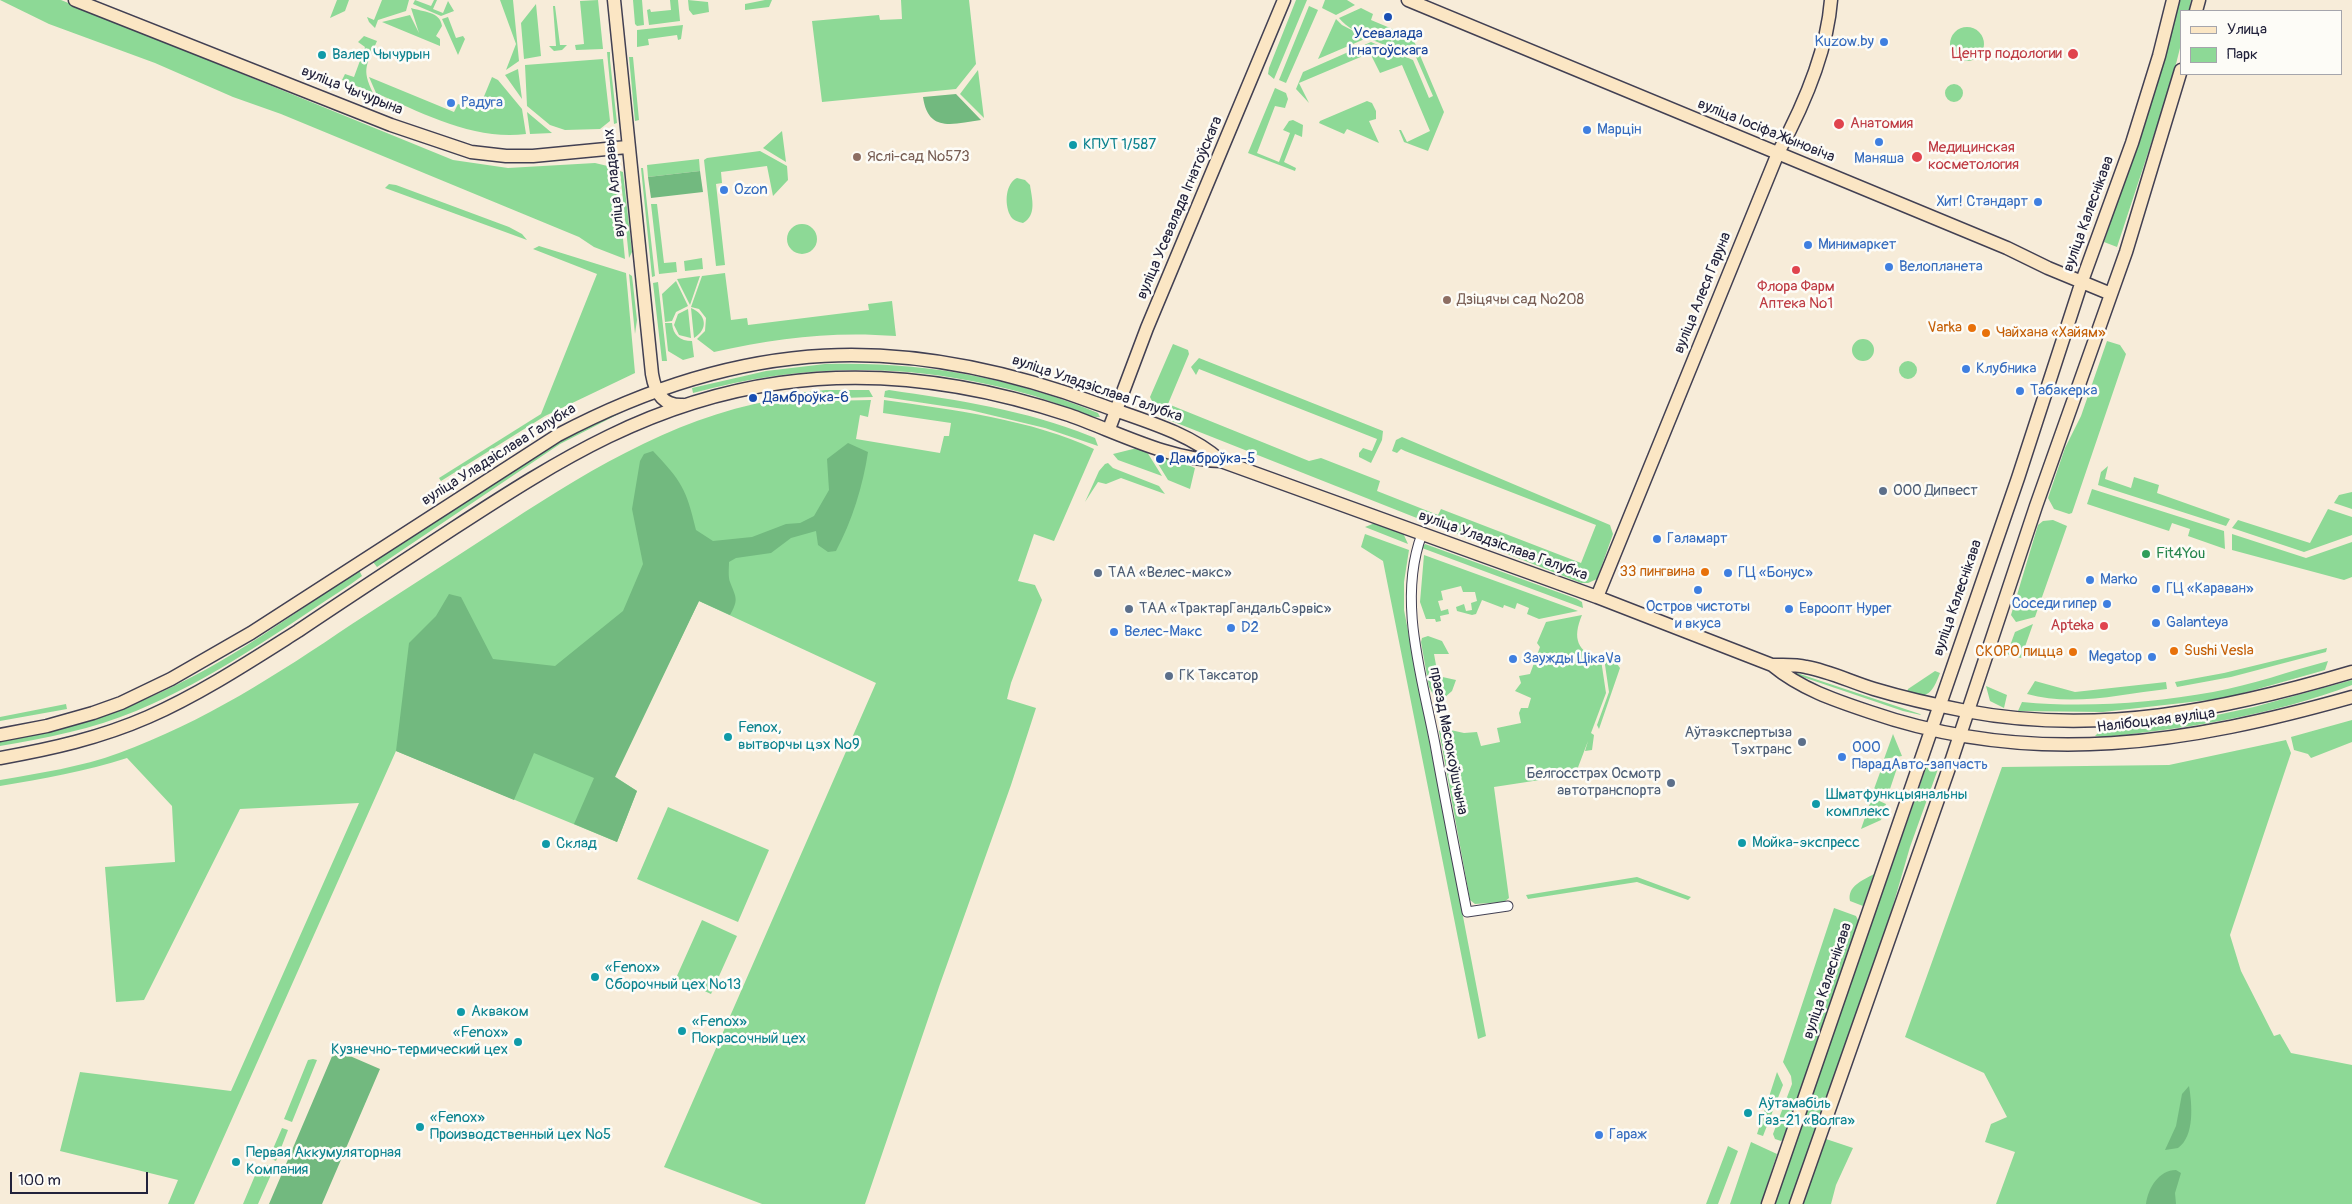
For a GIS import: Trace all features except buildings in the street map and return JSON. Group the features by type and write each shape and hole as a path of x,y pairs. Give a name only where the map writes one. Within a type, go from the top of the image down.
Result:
{"main road":[{"name":"вуліца Чычурына","path":"75,0 391,125 463,150 483,155 518,156 627,147"},
{"name":"вуліца Аладавых","path":"614,0 627,147 653,367 658,392"},
{"name":"вуліца Усевалада Ігнатоўскага","path":"1108,429 1151,319 1284,0"},
{"name":"вуліца Іосіфа Жыновіча","path":"1408,0 2008,248 2048,268 2111,294"},
{"name":"вуліца Алеся Гаруна","path":"1597,598 1778,153 1817,63 1828,28 1831,0"},
{"name":"вуліца Калеснікава","path":"1768,1204 1938,705 2018,478 2082,282 2132,143 2159,56 2173,0"},
{"path":"1796,1204 1960,736 2036,506 2143,200 2180,73"},
{"name":"вуліца Уладзіслава Галубка","path":"0,734 47,726 93,714 171,680 251,633 552,439 601,413 658,392 679,382 737,367 821,355 882,355 946,362 989,370 1029,380 1194,440 1221,461"},
{"path":"653,367 664,378 679,382"},
{"name":"вуліца Уладзіслава Галубка","path":"0,758 49,749 92,738 146,718 182,701 263,653 524,484 591,444 683,404 725,393 778,383 822,378 880,378 972,389 1024,401 1187,457 1221,461 1597,598 1772,665 1793,681 1827,697 1930,730 1960,736"},
{"path":"650,417 655,410 658,392 674,404 683,404"},
{"name":"вуліца Уладзіслава Галубка","path":"1772,665 1804,666 1872,688 1968,711"},
{"name":"Налібоцкая вуліца","path":"1968,711 2050,722 2084,723 2138,718 2244,700 2352,672"},
{"name":"Налібоцкая вуліца","path":"1960,736 2044,745 2144,742 2194,735 2259,722 2352,697"}],"street":[{"name":"праезд Масюкоўшчына","path":"1422,534 1416,550 1412,577 1413,628 1467,912 1508,906"}],"green space":[{"path":"0,0 61,0 453,160 508,168 595,163 616,168 625,259 594,247 579,237 281,114 233,97 155,63 49,24"},
{"path":"337,0 349,0 345,11 330,18"},
{"path":"382,0 409,0 406,11 378,20 375,28 367,17 374,20"},
{"path":"415,0 431,6 434,0 437,0 433,9 443,13 448,1 454,11 441,16 413,4"},
{"path":"500,0 513,0 519,61 506,70 516,44"},
{"path":"598,0 603,49 576,50 575,45 584,44 580,1"},
{"path":"633,0 642,0 644,25 637,26 635,24"},
{"path":"670,0 678,0 680,21 649,25 647,10 650,9 651,12 671,10"},
{"path":"688,0 708,2 709,12 693,15 689,10"},
{"path":"772,0 769,7 745,10 745,4"},
{"path":"901,0 969,0 976,64 956,89 822,102 812,21 879,15 880,20 902,19"},
{"path":"1296,0 1307,0 1274,79 1268,74 1269,68"},
{"path":"1325,0 1347,0 1355,5 1336,15 1322,8"},
{"path":"2177,0 2191,0 2189,10 2180,10 2180,48 2172,80 2117,247 2104,242 2149,108"},
{"path":"536,4 541,56 524,59 521,23"},
{"path":"553,6 555,6 560,45 567,45 562,50 554,51 549,46 556,46"},
{"path":"1309,6 1318,10 1286,83 1279,80"},
{"path":"411,8 438,17 442,26 436,36 440,39 440,46 382,22 410,15 419,33"},
{"path":"1361,8 1373,14 1371,20 1402,33 1411,34 1444,112 1428,151 1404,142 1399,130 1401,130 1407,142 1430,131 1402,65 1380,73 1370,53 1299,83 1309,103 1296,89 1303,72 1371,42 1413,60 1429,98 1433,96 1416,57 1364,36 1339,18"},
{"path":"448,17 456,38 463,36 465,39 458,55 442,19"},
{"path":"1336,19 1342,25 1367,38 1318,59"},
{"path":"683,25 681,39 678,40 677,35 648,39 649,45 637,47 637,30"},
{"path":"1967,27 1979,32 1984,44 1979,56 1967,61 1955,56 1950,44 1955,32"},
{"path":"364,36 377,41 368,61 366,72 373,93 342,80 345,74 354,77 365,47 358,42"},
{"path":"607,52 610,52 617,123 614,124"},
{"path":"629,57 633,57 639,120 635,121"},
{"path":"603,59 610,121 600,129 565,130 550,125 527,106 525,65"},
{"path":"518,69 522,99 505,75"},
{"path":"978,70 984,118 960,94"},
{"path":"369,77 454,112 458,104 478,111 492,77 498,80 522,109 526,134 488,133 449,124 376,93"},
{"path":"1954,84 1960,87 1963,93 1960,99 1954,102 1948,99 1945,93 1948,87"},
{"path":"1275,88 1286,93 1288,99 1285,108 1275,106 1257,153 1279,162 1290,133 1283,130 1289,121 1293,120 1303,125 1302,137 1295,134 1284,162 1296,168 1295,171 1248,153"},
{"path":"956,94 981,120 943,124 930,116 923,97"},
{"path":"1367,101 1372,103 1376,111 1376,119 1369,121 1379,143 1347,129 1344,134 1319,123 1320,121"},
{"path":"527,112 552,133 530,134"},
{"path":"782,131 786,162 763,148"},
{"path":"760,151 787,166 788,180 773,196 767,166 721,172 722,183 716,184 725,265 716,266 704,160"},
{"path":"699,159 700,171 648,177 647,165"},
{"path":"641,168 643,168 655,276 652,277"},
{"path":"620,171 623,172 632,252 629,258"},
{"path":"700,171 703,192 651,198 648,177"},
{"path":"1017,178 1025,180 1030,185 1032,196 1032,211 1023,223 1012,218 1007,205 1008,189 1010,184"},
{"path":"389,184 509,227 522,234 527,240 385,188"},
{"path":"651,204 657,204 664,263 676,262 677,272 659,274"},
{"path":"802,224 813,228 817,239 813,250 802,254 791,250 787,239 791,228"},
{"path":"539,246 626,273 635,373 545,416 441,481 439,478 541,414 597,274 533,249"},
{"path":"702,258 703,269 685,271 684,261"},
{"path":"725,273 731,320 747,318 748,325 869,310 868,304 892,301 896,336 850,334 804,337 782,339 714,352 697,339 705,331 706,318 699,309 691,307 702,276"},
{"path":"629,274 632,276 637,320 635,334"},
{"path":"700,276 690,305 677,279"},
{"path":"676,281 688,306 676,312 672,321 665,322 662,294"},
{"path":"658,282 667,361 662,361 653,283"},
{"path":"691,308 700,314 704,322 702,330 694,338"},
{"path":"688,309 691,338 679,335 674,325 678,314"},
{"path":"665,323 672,323 678,337 692,341 694,357 683,360 668,351"},
{"path":"1863,339 1871,342 1874,350 1871,358 1863,361 1855,358 1852,350 1855,342"},
{"path":"2107,341 2120,345 2126,354 2072,513 2069,514 2054,509 2048,498 2065,448 2081,416"},
{"path":"1173,344 1188,350 1189,354 1168,404 1309,461 1321,458 1380,481 1377,491 1438,515 1441,509 1581,563 1596,525 1401,449 1397,453 1392,451 1396,440 1402,437 1610,525 1613,534 1597,579 1588,583 1581,583 1159,416 1150,397"},
{"path":"1199,358 1383,431 1382,440 1371,463 1359,457 1359,453 1363,448 1372,451 1377,439 1199,369 1196,375 1191,367"},
{"path":"1908,361 1914,364 1917,370 1914,376 1908,379 1902,376 1899,370 1902,364"},
{"path":"825,364 895,365 964,374 998,381 1065,400 1098,413 1100,417 1095,417 1035,396 991,385 916,373 878,370 841,370 767,377 693,393 692,388 766,371"},
{"path":"826,390 869,390 873,397 777,400 775,395"},
{"path":"889,390 966,402 1041,419 1095,438 1098,446 1045,428 970,410 884,397 885,391"},
{"path":"774,400 775,402 871,400 868,417 860,415 856,439 940,453 944,436 949,436 951,423 883,413 884,400 963,412 1018,423 1045,430 1094,449 1054,541 1034,534 1018,581 1035,585 1042,600 1011,683 1007,699 1036,708 865,1204 762,1204 664,1167 876,683 699,601 614,776 637,791 617,842 396,751 194,1204 168,1204 178,1180 60,1151 80,1072 231,1091 359,803 240,809 144,1000 116,1002 105,867 175,862 172,806 127,758 80,771 0,786 0,780 60,769 105,758 181,727 268,679 524,512 626,452 661,435 698,421 735,409"},
{"path":"640,403 560,444 377,567 373,562 564,439"},
{"path":"848,443 868,452 856,503 836,551 828,552 818,545 816,531 791,538 771,553 736,558 729,562 729,580 736,598 730,615 699,601 615,777 637,791 617,842 574,824 594,778 534,753 514,800 396,751 409,643 436,616 449,594 461,597 493,659 555,666 623,611 643,564 632,509 640,461 644,454 653,451 671,471 686,495 696,530 713,541 752,537 786,524 800,523 814,516 829,490 827,459"},
{"path":"1137,448 1147,452 1162,476 1118,460 1113,454"},
{"path":"1169,457 1195,468 1190,489 1168,480 1155,459 1163,462"},
{"path":"1108,463 1113,468 1159,486 1165,494 1121,478 1106,484 1098,482 1085,502 1099,471"},
{"path":"2108,466 2105,479 2131,488 2134,477 2159,485 2157,493 2230,519 2226,526 2098,485 2101,472"},
{"path":"2092,489 2224,531 2225,549 2188,536 2190,529 2172,523 2169,531 2087,504"},
{"path":"2352,492 2352,509 2334,503 2339,495"},
{"path":"2328,509 2352,517 2352,535 2304,552 2232,528 2238,520 2310,543"},
{"path":"2053,520 2067,526 2035,617 2016,622 2011,615 2038,525 2043,521"},
{"path":"1375,523 1403,533 1408,544 1365,527"},
{"path":"1365,534 1409,550 1404,582 1404,610 1486,1036 1478,1039 1383,561 1361,547"},
{"path":"2232,534 2306,558 2352,542 2352,577 2344,580 2232,550"},
{"path":"1425,544 1577,599 1582,602 1583,608 1422,548"},
{"path":"1424,555 1578,611 1539,619 1527,614 1529,608 1517,603 1515,609 1504,605 1503,608 1482,600 1476,614 1472,615 1457,611 1456,607 1464,604 1466,611 1472,610 1471,603 1477,601 1475,592 1463,592 1461,586 1441,591 1443,600 1438,601 1441,611 1448,609 1449,614 1440,616 1441,621 1436,622 1435,619 1426,619 1420,602"},
{"path":"359,570 362,576 299,619 219,669 164,698 136,711 86,728 0,746 0,741 91,719 162,692 249,644"},
{"path":"1582,615 1577,637 1586,653 1601,660 1606,693 1591,733 1594,735 1592,750 1585,751 1588,741 1577,770 1583,773 1581,777 1568,772 1566,776 1494,787 1509,898 1504,902 1475,904 1470,900 1439,731 1445,726 1446,729 1464,733 1477,732 1481,746 1500,742 1497,728 1521,723 1519,713 1521,708 1528,708 1531,698 1515,691 1521,683 1519,676 1530,674 1540,647 1537,643 1546,622"},
{"path":"2033,624 2021,658 2007,654 2015,632"},
{"path":"1428,636 1442,641 1449,654 1434,654 1438,676 1456,680 1452,691 1444,698 1434,696 1429,687 1421,642 1422,638"},
{"path":"2327,648 2326,652 2231,677 2177,687 2175,682 2224,673"},
{"path":"1604,658 1617,664 1620,668 1599,729 1597,725 1609,692"},
{"path":"2328,661 2325,670 2226,698 2103,712 2018,711 2022,702 2070,705 2142,702 2189,696 2242,686"},
{"path":"1791,671 1921,715 1903,711 1788,672"},
{"path":"1935,671 1940,673 1935,686 1929,693 1906,697 1908,689"},
{"path":"2352,680 2352,685 2322,696 2260,713 2165,730 2102,737 2095,736 2099,732 2203,718 2254,707"},
{"path":"2035,681 2075,692 2166,682 2167,689 2097,698 2044,698 2027,694"},
{"path":"1986,686 2007,695 2004,708 1990,701"},
{"path":"66,704 67,709 0,721 0,717"},
{"path":"2352,720 2352,742 2311,758 2308,754 2294,750 2291,737"},
{"path":"1893,734 1902,756 1884,759"},
{"path":"2286,740 2291,753 2230,935 2241,971 2274,1036 2280,1034 2291,1053 2352,1065 2352,1204 1996,1204 2015,1152 1985,1142 1991,1124 2007,1117 1984,1073 1905,1037 2002,767 2169,765"},
{"path":"1899,762 1887,798 1876,795 1874,789 1882,767"},
{"path":"1927,765 1938,769 1910,847 1892,909 1790,1204 1774,1204"},
{"path":"1875,799 1886,804 1881,820 1861,829 1870,803"},
{"path":"668,807 769,850 738,922 637,879"},
{"path":"1874,874 1863,906 1850,901 1853,887"},
{"path":"1637,877 1691,897 1688,900 1637,882 1528,899 1526,895"},
{"path":"1834,908 1856,916 1859,922 1785,1138 1781,1141 1775,1139 1773,1134 1792,1084 1791,1076 1783,1062"},
{"path":"702,920 737,936 711,994 676,978"},
{"path":"343,1053 380,1069 322,1204 269,1204 333,1054"},
{"path":"308,1060 317,1060 292,1122 284,1119"},
{"path":"1777,1072 1783,1085 1763,1136 1757,1134"},
{"path":"2189,1086 2191,1119 2187,1136 2178,1148 2165,1150 2176,1126 2182,1094"},
{"path":"282,1128 288,1130 276,1161 269,1158"},
{"path":"1826,1139 1853,1148 1836,1185 1831,1204 1803,1204"},
{"path":"1751,1142 1777,1154 1761,1204 1730,1204"},
{"path":"1728,1146 1738,1151 1718,1204 1706,1204"},
{"path":"267,1165 274,1168 258,1204 243,1204 259,1166 265,1169"},
{"path":"2176,1170 2181,1173 2175,1193 2176,1204 2146,1204 2149,1192 2155,1181 2164,1173"}],"place":[{"name":"Усевалада Ігнатоўскага","path":"1388,17"},
{"name":"Kuzow.by","path":"1884,42"},
{"name":"Центр подологии","path":"2073,54"},
{"name":"Валер Чычурын","path":"322,55"},
{"name":"Радуга","path":"451,103"},
{"name":"Анатомия","path":"1839,124"},
{"name":"Марцін","path":"1587,130"},
{"name":"Маняша","path":"1879,142"},
{"name":"КПУТ 1/587","path":"1073,145"},
{"name":"Яслі-сад №573","path":"857,157"},
{"name":"Медицинская косметология","path":"1917,157"},
{"name":"Ozon","path":"724,190"},
{"name":"Хит! Стандарт","path":"2038,202"},
{"name":"Минимаркет","path":"1808,245"},
{"name":"Велопланета","path":"1889,267"},
{"name":"Флора Фарм Аптека №1","path":"1796,270"},
{"name":"Дзіцячы сад №208","path":"1447,300"},
{"name":"Varka","path":"1972,328"},
{"name":"Чайхана «Хайям»","path":"1986,333"},
{"name":"Клубника","path":"1966,369"},
{"name":"Табакерка","path":"2020,391"},
{"name":"Дамброўка-6","path":"753,398"},
{"name":"Дамброўка-5","path":"1160,459"},
{"name":"ООО Дипвест","path":"1883,491"},
{"name":"Галамарт","path":"1657,539"},
{"name":"Fit4You","path":"2146,554"},
{"name":"33 пингвина","path":"1705,572"},
{"name":"ТАА «Велес-макс»","path":"1098,573"},
{"name":"ГЦ «Бонус»","path":"1728,573"},
{"name":"Marko","path":"2090,580"},
{"name":"ГЦ «Караван»","path":"2156,589"},
{"name":"Остров чистоты и вкуса","path":"1698,590"},
{"name":"Соседи гипер","path":"2107,604"},
{"name":"ТАА «ТрактарГандальСэрвіс»","path":"1129,609"},
{"name":"Евроопт Hyper","path":"1789,609"},
{"name":"Galanteya","path":"2156,623"},
{"name":"Apteka","path":"2104,626"},
{"name":"D2","path":"1231,628"},
{"name":"Велес-Макс","path":"1114,632"},
{"name":"Sushi Vesla","path":"2174,651"},
{"name":"СКОРО пицца","path":"2073,652"},
{"name":"Megatop","path":"2152,657"},
{"name":"Заужды ЦікаVа","path":"1513,659"},
{"name":"ГК Таксатор","path":"1169,676"},
{"name":"Fenox, вытворчы цэх №9","path":"728,737"},
{"name":"Аўтаэкспертыза Тэхтранс","path":"1802,742"},
{"name":"ООО ПарадАвто-запчасть","path":"1842,757"},
{"name":"Белгосстрах Осмотр автотранспорта","path":"1671,783"},
{"name":"Шматфункцыянальны комплекс","path":"1816,804"},
{"name":"Мойка-экспресс","path":"1742,843"},
{"name":"Склад","path":"546,844"},
{"name":"«Fenox» Сборочный цех №13","path":"595,977"},
{"name":"Акваком","path":"461,1012"},
{"name":"«Fenox» Покрасочный цех","path":"682,1031"},
{"name":"«Fenox» Кузнечно-термический цех","path":"518,1042"},
{"name":"Аўтамабіль Газ-21 «Волга»","path":"1748,1113"},
{"name":"«Fenox» Производственный цех №5","path":"420,1127"},
{"name":"Гараж","path":"1599,1135"},
{"name":"Первая Аккумуляторная Компания","path":"236,1162"}]}
